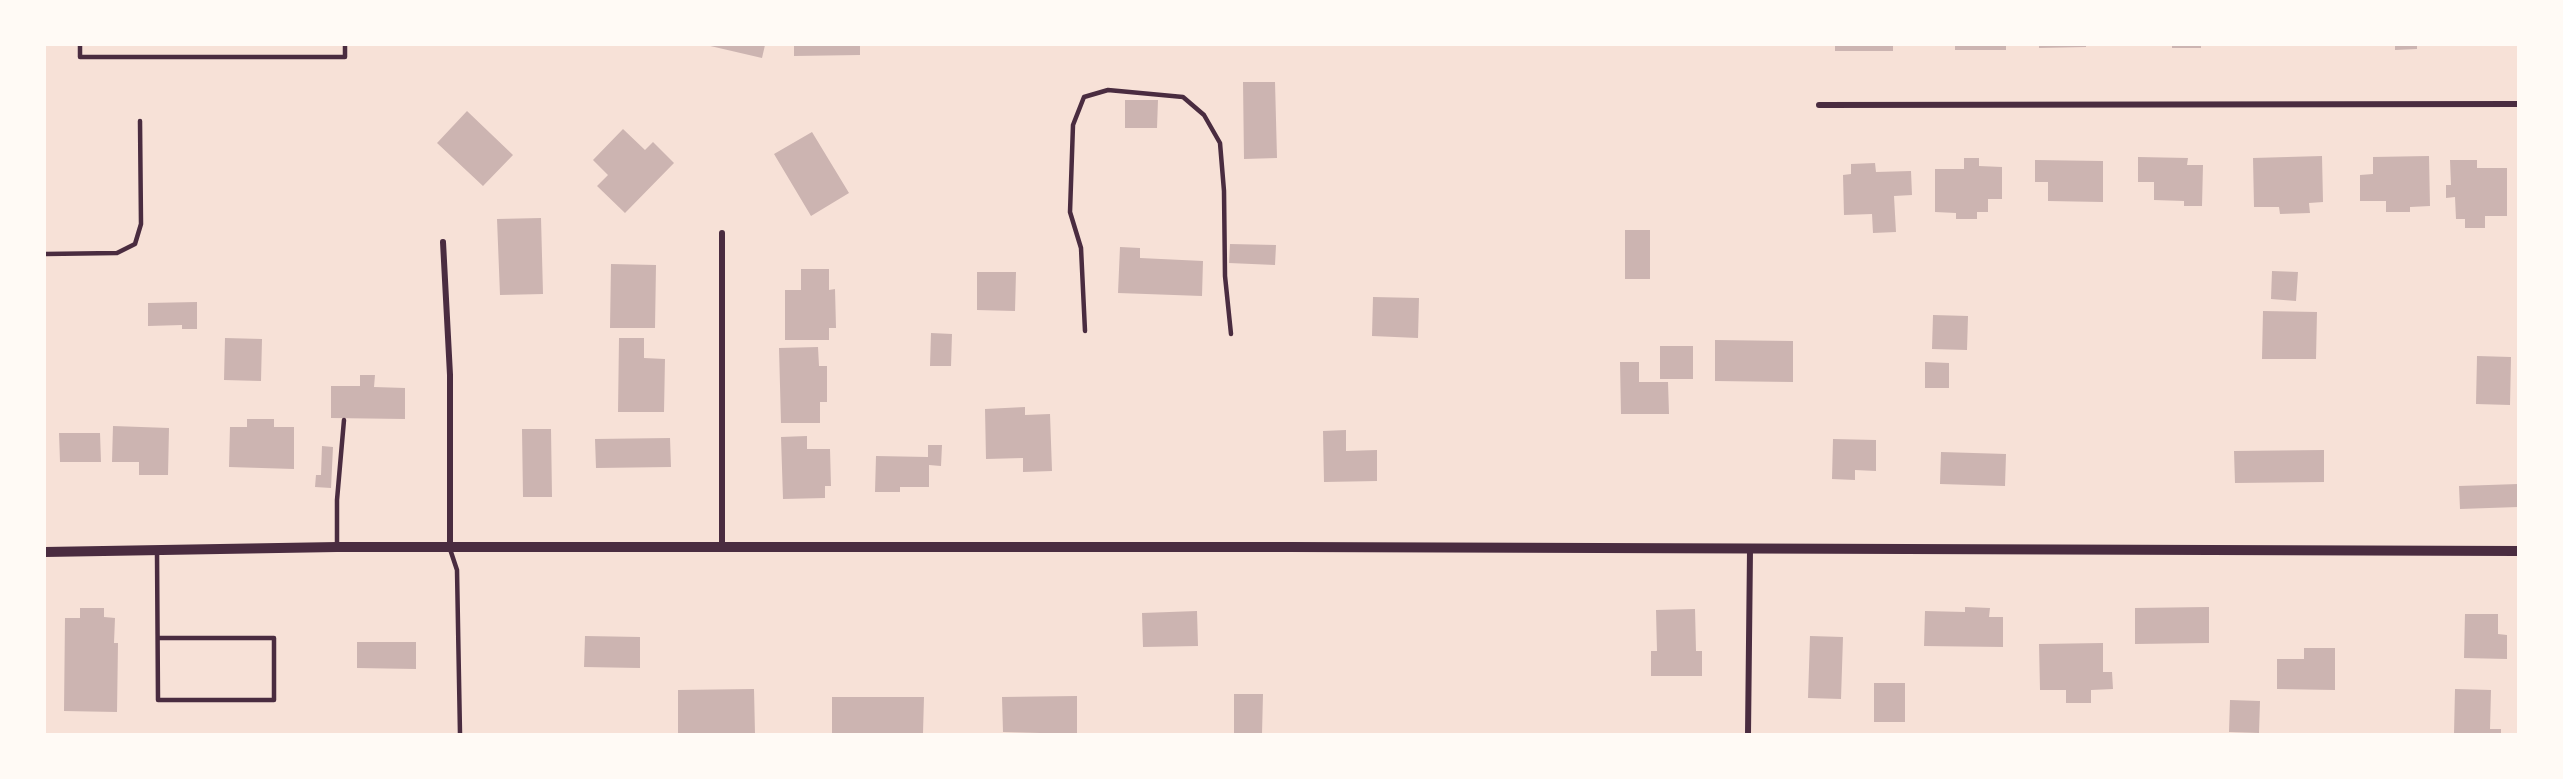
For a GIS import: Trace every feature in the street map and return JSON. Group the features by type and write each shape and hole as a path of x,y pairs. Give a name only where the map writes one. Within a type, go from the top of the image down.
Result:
{"street":[{"path":"1819,105 2518,104"},
{"path":"722,232 722,548"},
{"path":"443,242 450,375 450,548"},
{"path":"45,552 158,552 337,547 2518,551"},
{"path":"1748,734 1750,550"}],"lane":[{"path":"80,45 80,57 345,57 345,45"},
{"path":"1084,331 1081,248 1070,212 1073,125 1084,97 1108,90 1184,97 1204,115 1220,143 1224,191 1225,276 1231,334"},
{"path":"45,254 117,254 135,244 141,224 140,121"},
{"path":"337,547 337,500 344,420"},
{"path":"450,548 458,570 460,734"},
{"path":"158,552 158,700 274,700 274,638 159,638"}],"building":[{"path":"706,45 765,45 762,58"},
{"path":"794,45 860,45 860,55 794,56"},
{"path":"1835,45 1893,45 1893,51 1835,51"},
{"path":"1955,45 2006,45 2006,50 1955,50"},
{"path":"2039,45 2086,45 2086,47 2039,48"},
{"path":"2172,45 2201,45 2201,48 2172,48"},
{"path":"2395,45 2417,45 2417,49 2395,50"},
{"path":"1243,82 1275,82 1277,158 1244,159"},
{"path":"1125,100 1158,100 1157,128 1125,128"},
{"path":"467,111 513,155 483,186 437,143"},
{"path":"623,129 645,150 653,142 674,163 625,213 597,186 608,175 593,160"},
{"path":"812,132 849,193 811,216 774,154"},
{"path":"2322,156 2323,202 2309,203 2310,213 2280,214 2279,207 2254,207 2253,158"},
{"path":"2429,156 2430,206 2410,207 2410,212 2386,212 2386,201 2360,201 2360,175 2373,174 2373,157"},
{"path":"2138,157 2188,158 2187,165 2203,165 2202,206 2184,206 2184,201 2154,200 2154,182 2138,182"},
{"path":"1964,158 1979,158 1979,166 2002,167 2002,199 1988,199 1988,212 1977,212 1977,219 1956,219 1956,213 1935,212 1935,169 1964,169"},
{"path":"2035,160 2103,161 2103,202 2048,201 2048,182 2035,182"},
{"path":"2450,160 2477,160 2477,168 2507,168 2507,216 2485,216 2485,228 2465,228 2465,219 2456,219 2455,197 2446,198 2446,185 2451,185"},
{"path":"1875,163 1876,172 1911,171 1912,195 1894,196 1896,232 1873,233 1872,214 1844,215 1843,175 1851,174 1851,164"},
{"path":"541,218 543,294 500,295 497,219"},
{"path":"1625,230 1650,230 1650,279 1625,279"},
{"path":"1230,244 1276,245 1275,265 1229,263"},
{"path":"1120,247 1140,248 1140,258 1203,261 1202,296 1118,293"},
{"path":"611,264 656,265 655,328 610,328"},
{"path":"801,269 829,269 829,290 835,289 836,328 829,328 829,340 785,340 785,290 801,290"},
{"path":"2272,271 2298,272 2296,301 2271,299"},
{"path":"977,272 1016,272 1015,311 977,310"},
{"path":"1373,297 1419,298 1418,338 1372,336"},
{"path":"197,302 197,329 182,329 182,325 148,326 148,303"},
{"path":"2263,311 2317,312 2316,359 2262,359"},
{"path":"1933,315 1968,316 1967,350 1932,349"},
{"path":"931,333 952,334 951,366 930,366"},
{"path":"225,338 262,339 261,381 224,380"},
{"path":"619,338 644,338 644,358 665,359 664,412 618,412"},
{"path":"1715,340 1793,341 1793,382 1715,381"},
{"path":"1660,346 1693,346 1693,379 1660,379"},
{"path":"818,347 819,366 827,366 827,402 820,402 820,423 781,423 779,348"},
{"path":"2477,356 2511,357 2510,405 2476,404"},
{"path":"1620,362 1639,362 1639,382 1668,382 1669,414 1621,414"},
{"path":"1925,362 1949,363 1949,388 1925,388"},
{"path":"360,375 375,375 374,387 405,388 405,419 331,418 331,386 360,386"},
{"path":"1025,407 1025,415 1050,414 1052,471 1023,472 1023,458 986,459 985,409"},
{"path":"247,419 274,419 274,427 294,427 294,469 229,467 230,427 247,427"},
{"path":"113,426 169,428 168,475 139,475 139,462 112,462"},
{"path":"522,429 551,429 552,497 523,497"},
{"path":"1346,430 1346,451 1377,450 1377,481 1324,482 1323,431"},
{"path":"59,433 100,433 101,462 60,462"},
{"path":"807,436 807,449 830,449 831,486 825,486 825,498 783,499 781,437"},
{"path":"670,438 671,467 596,468 595,439"},
{"path":"1833,439 1876,440 1876,471 1855,470 1855,480 1832,479"},
{"path":"928,445 942,445 941,466 929,465 929,487 900,487 900,492 875,492 876,456 928,457"},
{"path":"322,446 333,447 331,488 315,487 316,475 321,475"},
{"path":"2324,450 2324,482 2235,483 2234,451"},
{"path":"1941,452 2006,454 2005,486 1940,484"},
{"path":"2518,484 2518,507 2460,509 2459,486"},
{"path":"1965,607 1990,608 1989,617 2003,617 2003,647 1924,646 1925,611 1965,612"},
{"path":"2209,607 2209,643 2135,644 2135,608"},
{"path":"80,608 104,608 104,617 115,618 114,643 118,643 117,712 64,711 65,618 80,618"},
{"path":"1695,609 1696,651 1702,651 1702,676 1651,676 1651,651 1657,651 1656,610"},
{"path":"1197,611 1198,646 1143,647 1142,613"},
{"path":"2465,614 2498,614 2498,634 2507,635 2507,659 2464,658"},
{"path":"585,636 640,637 640,668 584,667"},
{"path":"1810,636 1843,637 1841,699 1808,698"},
{"path":"357,642 416,642 416,669 357,668"},
{"path":"2103,643 2103,672 2112,672 2113,689 2091,690 2091,703 2066,703 2066,690 2040,690 2039,644"},
{"path":"2304,648 2335,648 2335,690 2277,689 2277,659 2304,659"},
{"path":"1874,683 1905,683 1905,722 1874,722"},
{"path":"754,689 755,734 678,734 678,690"},
{"path":"2455,689 2491,690 2490,729 2501,729 2501,734 2454,734"},
{"path":"1234,694 1263,694 1262,734 1234,734"},
{"path":"1077,696 1077,734 1003,732 1002,697"},
{"path":"832,697 924,697 923,733 832,734"},
{"path":"2230,700 2260,701 2259,733 2229,732"}]}
